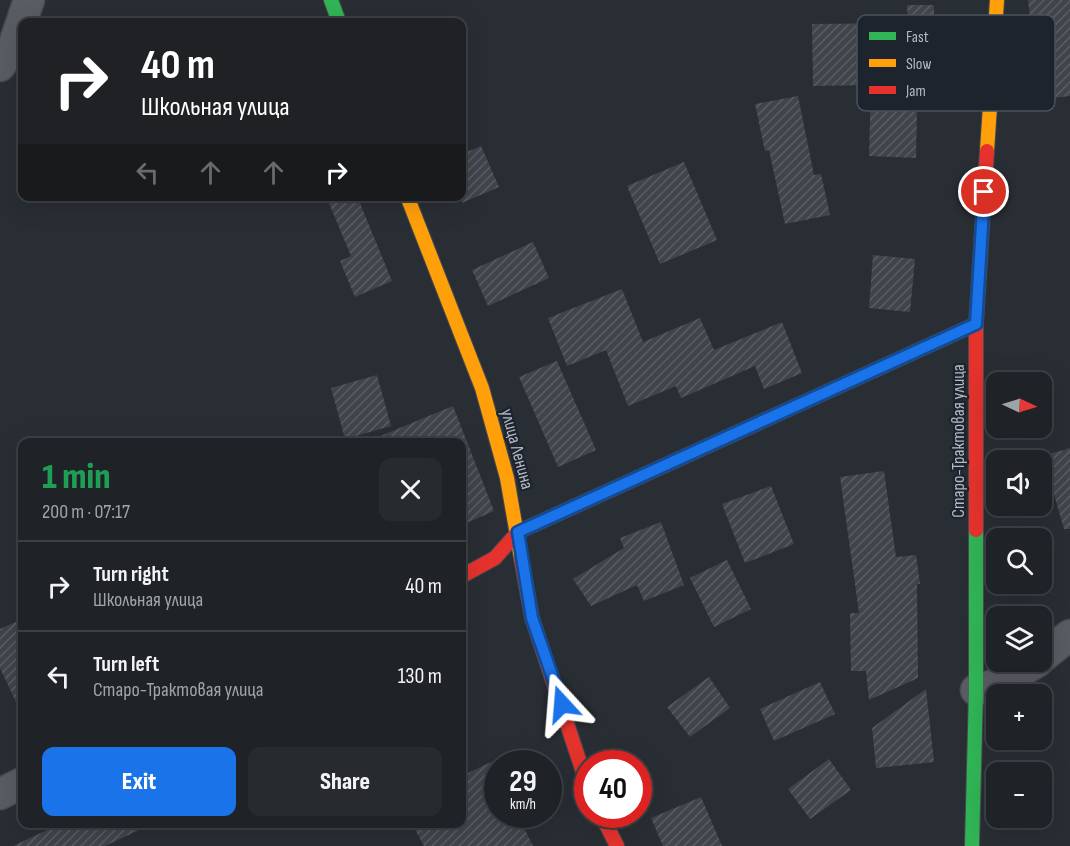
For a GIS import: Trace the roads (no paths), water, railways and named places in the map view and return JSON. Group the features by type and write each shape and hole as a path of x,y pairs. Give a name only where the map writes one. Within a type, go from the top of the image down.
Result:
{"street":[{"path":"22,18 28,0"},
{"path":"331,0 338,18"},
{"name":"Старо-Трактовая улица","path":"996,15 997,0"},
{"path":"0,66 13,47 18,31"},
{"name":"Старо-Трактовая улица","path":"972,846 976,690 976,324 990,111"},
{"name":"улица Ленина","path":"409,201 482,388 507,478 532,618 576,750"},
{"path":"466,574 495,558 518,532 976,324"},
{"path":"1052,649 1070,635"},
{"path":"976,690 1004,682 1020,672"},
{"path":"0,794 18,785"},
{"path":"608,828 617,846"}]}
